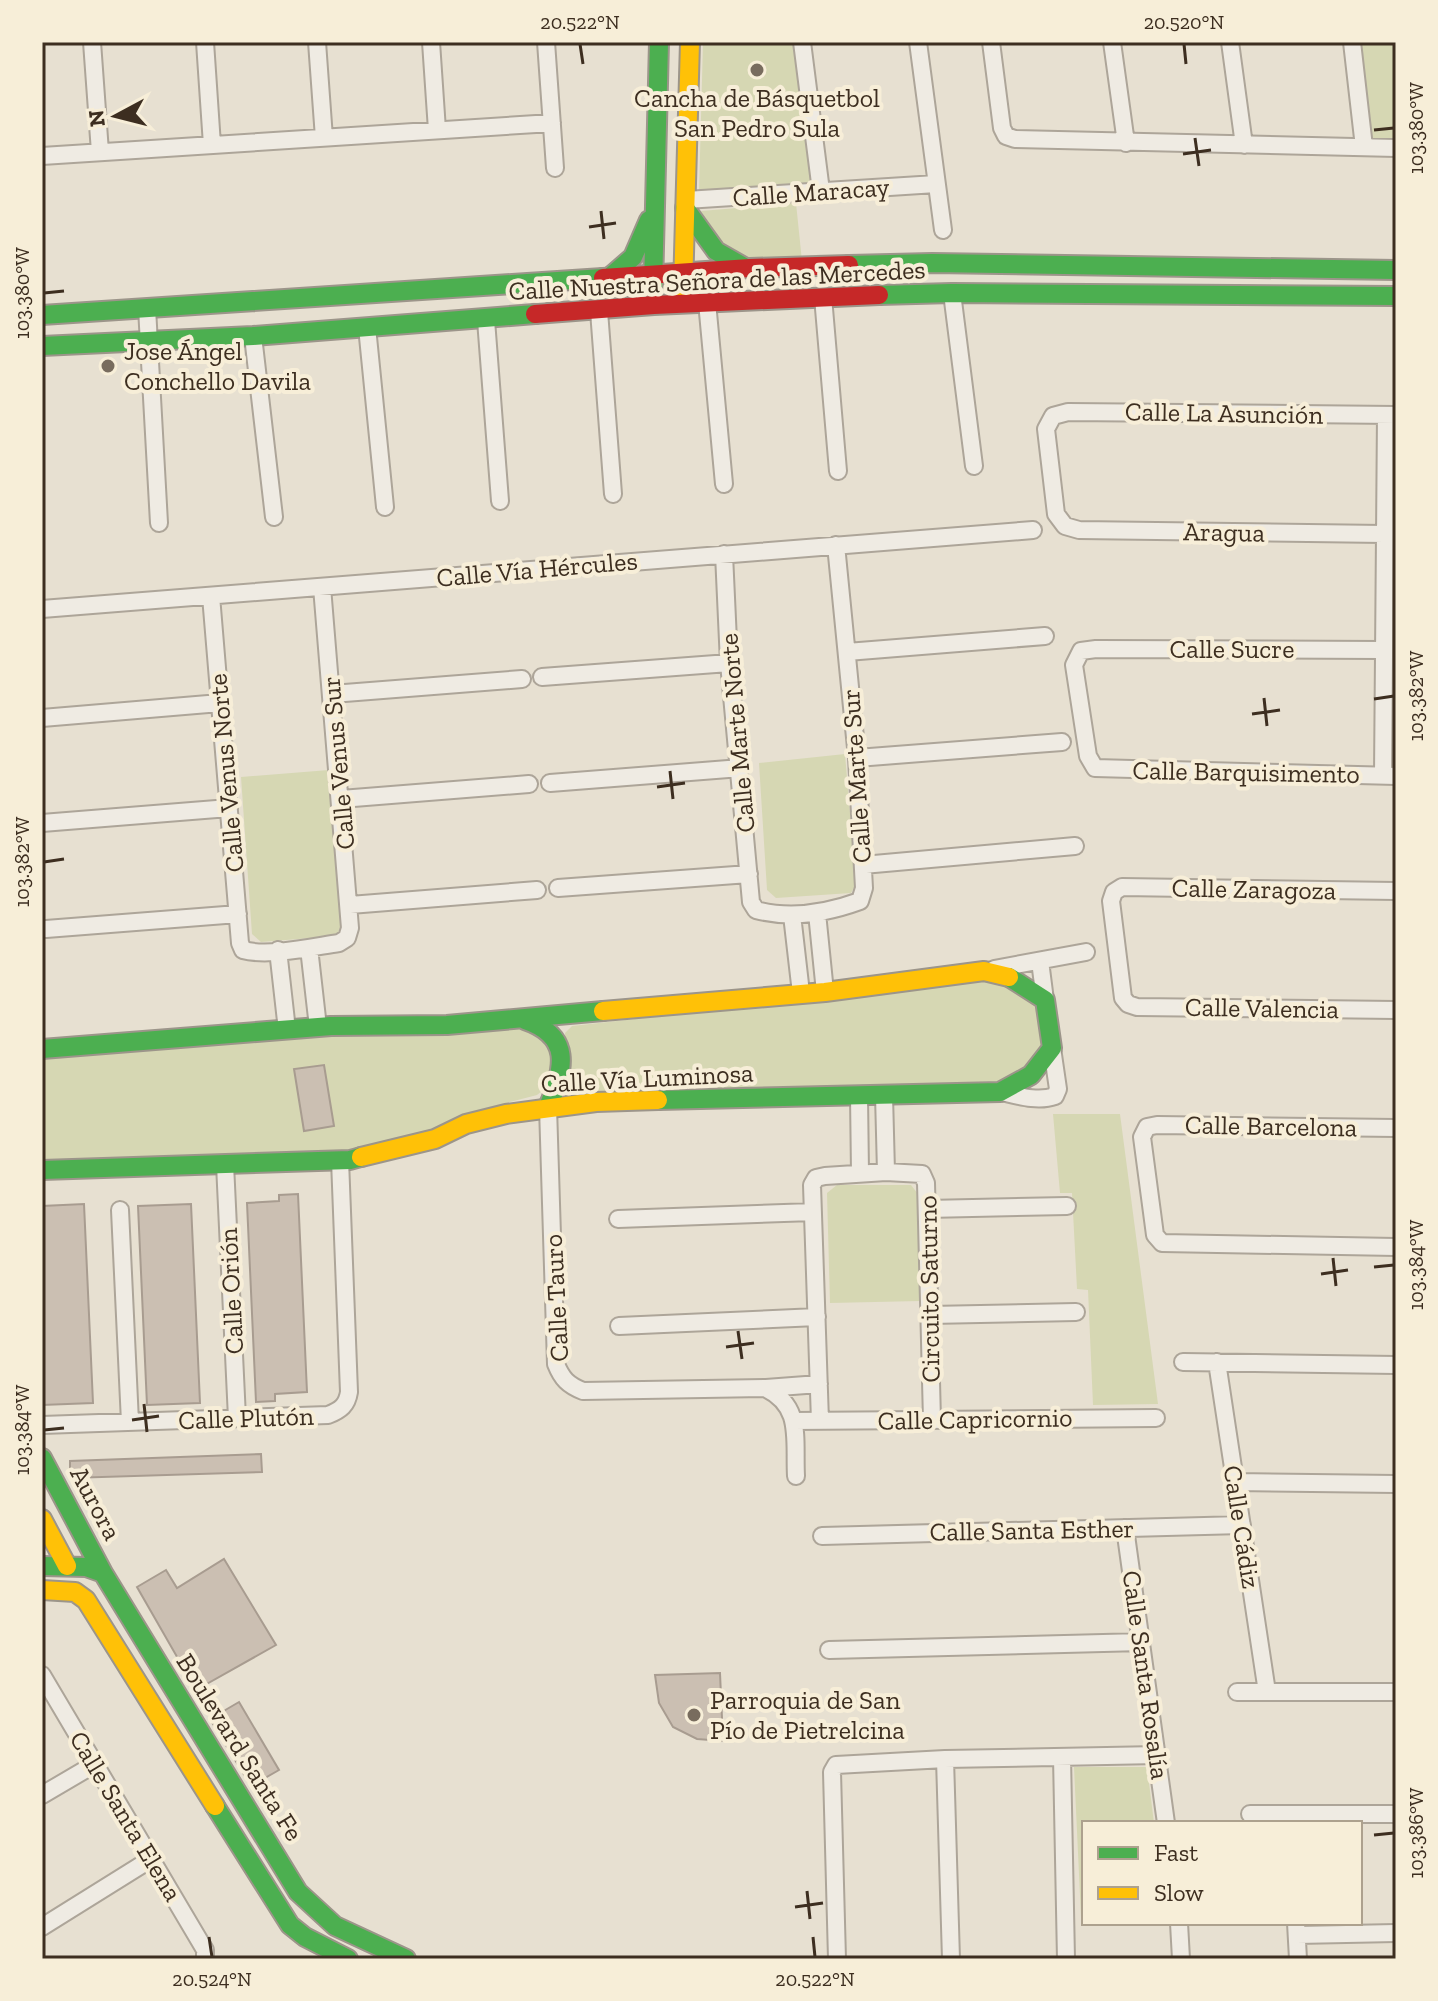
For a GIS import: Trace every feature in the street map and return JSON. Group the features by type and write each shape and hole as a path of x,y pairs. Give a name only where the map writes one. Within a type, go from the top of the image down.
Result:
{"street":[{"path":"92,42 100,152"},
{"path":"205,42 212,145"},
{"path":"317,42 324,138"},
{"path":"431,42 437,130"},
{"path":"546,42 555,168"},
{"path":"654,305 659,42"},
{"path":"683,303 690,42"},
{"path":"802,42 821,191"},
{"path":"918,42 943,230"},
{"path":"991,42 1002,128 1006,136 1015,139 1396,148"},
{"path":"1112,42 1126,143"},
{"path":"1230,42 1244,145"},
{"path":"1352,42 1364,147"},
{"path":"42,156 552,123"},
{"name":"Calle Maracay","path":"686,204 936,184"},
{"path":"686,204 701,235 719,256 733,264 750,268"},
{"path":"610,277 633,257 655,207"},
{"path":"932,263 943,293 974,466"},
{"name":"Calle Nuestra Señora de las Mercedes","path":"42,315 750,268 932,263 1396,270"},
{"name":"Calle Nuestra Señora de las Mercedes","path":"42,346 253,336 683,303 823,297 943,293 1396,296"},
{"path":"823,297 838,471"},
{"path":"707,302 724,484"},
{"path":"147,308 159,523"},
{"path":"599,311 613,494"},
{"path":"486,320 500,501"},
{"path":"367,327 385,507"},
{"path":"253,336 274,517"},
{"name":"Calle La Asunción","path":"1065,526 1056,514 1046,429 1053,416 1068,412 1391,415"},
{"path":"1389,776 1383,650 1384,534 1391,415"},
{"name":"Aragua","path":"1065,526 1079,530 1384,534"},
{"name":"Calle Vía Hércules","path":"42,609 1033,530"},
{"name":"Calle Marte Sur","path":"756,910 792,915 817,913 860,901 864,888 857,758 836,545"},
{"name":"Calle Marte Norte","path":"724,554 729,663 751,902 756,910"},
{"name":"Calle Venus Sur","path":"309,948 339,943 347,938 350,928 322,587"},
{"name":"Calle Venus Norte","path":"211,596 243,950 278,950"},
{"path":"847,652 1045,636"},
{"name":"Calle Sucre","path":"1095,768 1088,756 1074,665 1081,651 1383,650"},
{"path":"542,677 729,663"},
{"path":"332,694 522,679"},
{"path":"42,718 220,703"},
{"path":"857,758 1062,742"},
{"path":"550,783 741,768"},
{"name":"Calle Barquisimento","path":"1095,768 1389,776"},
{"path":"341,799 529,784"},
{"path":"42,823 229,808"},
{"path":"863,865 1075,846"},
{"path":"558,888 749,874"},
{"name":"Calle Zaragoza","path":"1128,1004 1123,998 1111,901 1114,892 1122,887 1396,891"},
{"path":"350,905 537,890"},
{"path":"817,913 825,992"},
{"path":"46,929 238,914"},
{"path":"792,915 801,993"},
{"path":"287,1030 278,950 309,948 318,1027"},
{"path":"42,1049 318,1027 447,1025 825,992 984,971 1086,952"},
{"path":"1000,1092 1047,1099 1055,1096 1058,1089 1040,961"},
{"path":"984,971 1007,976 1045,1000"},
{"name":"Calle Valencia","path":"1128,1004 1137,1007 1396,1010"},
{"path":"520,1018 536,1022 549,1030 558,1041 561,1073 548,1107"},
{"name":"Calle Vía Luminosa","path":"42,1170 340,1160 435,1139 466,1124 548,1107 596,1102 1000,1092 1022,1085 1052,1048"},
{"path":"884,1095 886,1172"},
{"path":"859,1096 860,1173"},
{"name":"Calle Tauro","path":"548,1107 556,1364 561,1377 571,1387 583,1391 819,1384"},
{"name":"Calle Barcelona","path":"1396,1128 1157,1125 1147,1127 1142,1137 1155,1235 1162,1243 1396,1247"},
{"name":"Calle Plutón","path":"42,1425 328,1415 340,1410 347,1402 349,1378 340,1160"},
{"name":"Calle Orión","path":"225,1164 237,1418"},
{"name":"Circuito Saturno","path":"820,1421 812,1185 816,1178 886,1172 922,1174 926,1183 932,1420"},
{"path":"927,1209 1067,1206"},
{"path":"120,1210 130,1422"},
{"path":"618,1219 813,1212"},
{"path":"930,1315 1076,1312"},
{"path":"619,1326 817,1317"},
{"path":"1183,1362 1396,1365"},
{"name":"Calle Cádiz","path":"1217,1362 1267,1692"},
{"path":"765,1388 781,1396 789,1406 793,1421 796,1476"},
{"name":"Calle Capricornio","path":"793,1421 1156,1418"},
{"name":"Aurora","path":"42,1458 103,1573"},
{"path":"1235,1482 1396,1484"},
{"name":"Aurora","path":"42,1519 67,1566"},
{"name":"Calle Santa Esther","path":"822,1536 1242,1525"},
{"name":"Calle Santa Rosalía","path":"1125,1528 1166,1821"},
{"path":"42,1566 86,1567 103,1573"},
{"name":"Boulevard Santa Fe","path":"103,1573 298,1892 333,1927 406,1959"},
{"name":"Boulevard Santa Fe","path":"42,1590 75,1592 86,1600 290,1925 305,1937 348,1959"},
{"path":"829,1650 1142,1642"},
{"name":"Calle Santa Elena","path":"42,1675 205,1950 205,1959"},
{"path":"1237,1692 1396,1692"},
{"path":"837,1959 832,1772 836,1765 945,1759 1158,1755"},
{"path":"1062,1757 1066,1959"},
{"path":"945,1759 951,1959"},
{"path":"42,1795 95,1764"},
{"path":"1250,1814 1286,1820 1396,1814"},
{"path":"42,1927 151,1859"},
{"path":"1179,1925 1181,1959"},
{"path":"1298,1959 1297,1929 1396,1933"}],"green space":[{"path":"703,42 794,42 811,185 699,193"},
{"path":"1353,42 1396,42 1396,147 1365,147"},
{"path":"796,203 802,261 741,260 711,231 701,211"},
{"path":"845,754 856,884 851,893 776,898 767,890 759,763"},
{"path":"329,770 341,927 336,936 261,942 252,934 241,777"},
{"path":"994,979 1037,1003 1043,1050 1014,1081 570,1094 567,1086 565,1033 572,1026"},
{"path":"528,1028 556,1050 547,1087 537,1095 464,1114 426,1136 349,1153 42,1166 42,1057 289,1037"},
{"path":"1053,1114 1120,1114 1158,1404 1093,1405 1088,1290 1077,1289 1072,1193 1060,1193"},
{"path":"837,1185 911,1185 918,1194 920,1301 830,1303 827,1193"},
{"path":"1074,1767 1147,1767 1154,1821 1082,1821 1081,1917"}],"building":[{"path":"324,1065 334,1126 304,1131 294,1069"},
{"path":"298,1194 307,1392 275,1394 275,1401 256,1402 247,1203 279,1201 279,1195"},
{"path":"84,1204 93,1403 42,1405 42,1206"},
{"path":"191,1204 200,1403 147,1405 138,1206"},
{"path":"261,1454 262,1472 70,1478 70,1461"},
{"path":"224,1559 276,1645 196,1690 137,1587 166,1570 177,1588"},
{"name":"Parroquia de San Pío de Pietrelcina","path":"720,1673 723,1741 697,1739 673,1727 659,1703 655,1675"},
{"path":"239,1702 279,1770 251,1786 210,1719"}],"traffic: fast":[{"path":"653,288 659,42"},
{"path":"685,208 716,251 744,267"},
{"path":"610,277 633,257 649,220"},
{"path":"849,265 932,263 1396,270"},
{"path":"42,315 603,278"},
{"path":"879,295 1396,296"},
{"path":"42,346 253,336 535,314"},
{"path":"658,1100 1000,1092 1031,1075 1052,1048 1045,1000 1009,977"},
{"path":"42,1049 331,1026 447,1025 603,1011"},
{"path":"525,1020 551,1035 560,1055 561,1067 548,1107"},
{"path":"42,1170 350,1160 361,1157"},
{"path":"42,1458 103,1573"},
{"path":"42,1566 86,1567 103,1573 298,1892 335,1926 406,1959"},
{"path":"215,1806 290,1925 305,1937 348,1959"}],"traffic: slow":[{"path":"683,289 690,42"},
{"path":"603,1011 825,992 984,971 1009,977"},
{"path":"361,1157 435,1139 466,1124 506,1114 596,1102 658,1100"},
{"path":"42,1519 67,1566"},
{"path":"42,1590 75,1592 86,1600 215,1806"}],"traffic: jam":[{"path":"603,278 849,265"},
{"path":"535,314 654,305 879,295"}],"place":[{"name":"Cancha de Básquetbol San Pedro Sula","path":"757,70"},
{"name":"Jose Ángel Conchello Davila","path":"108,366"},
{"name":"Parroquia de San Pío de Pietrelcina","path":"694,1715"}]}
